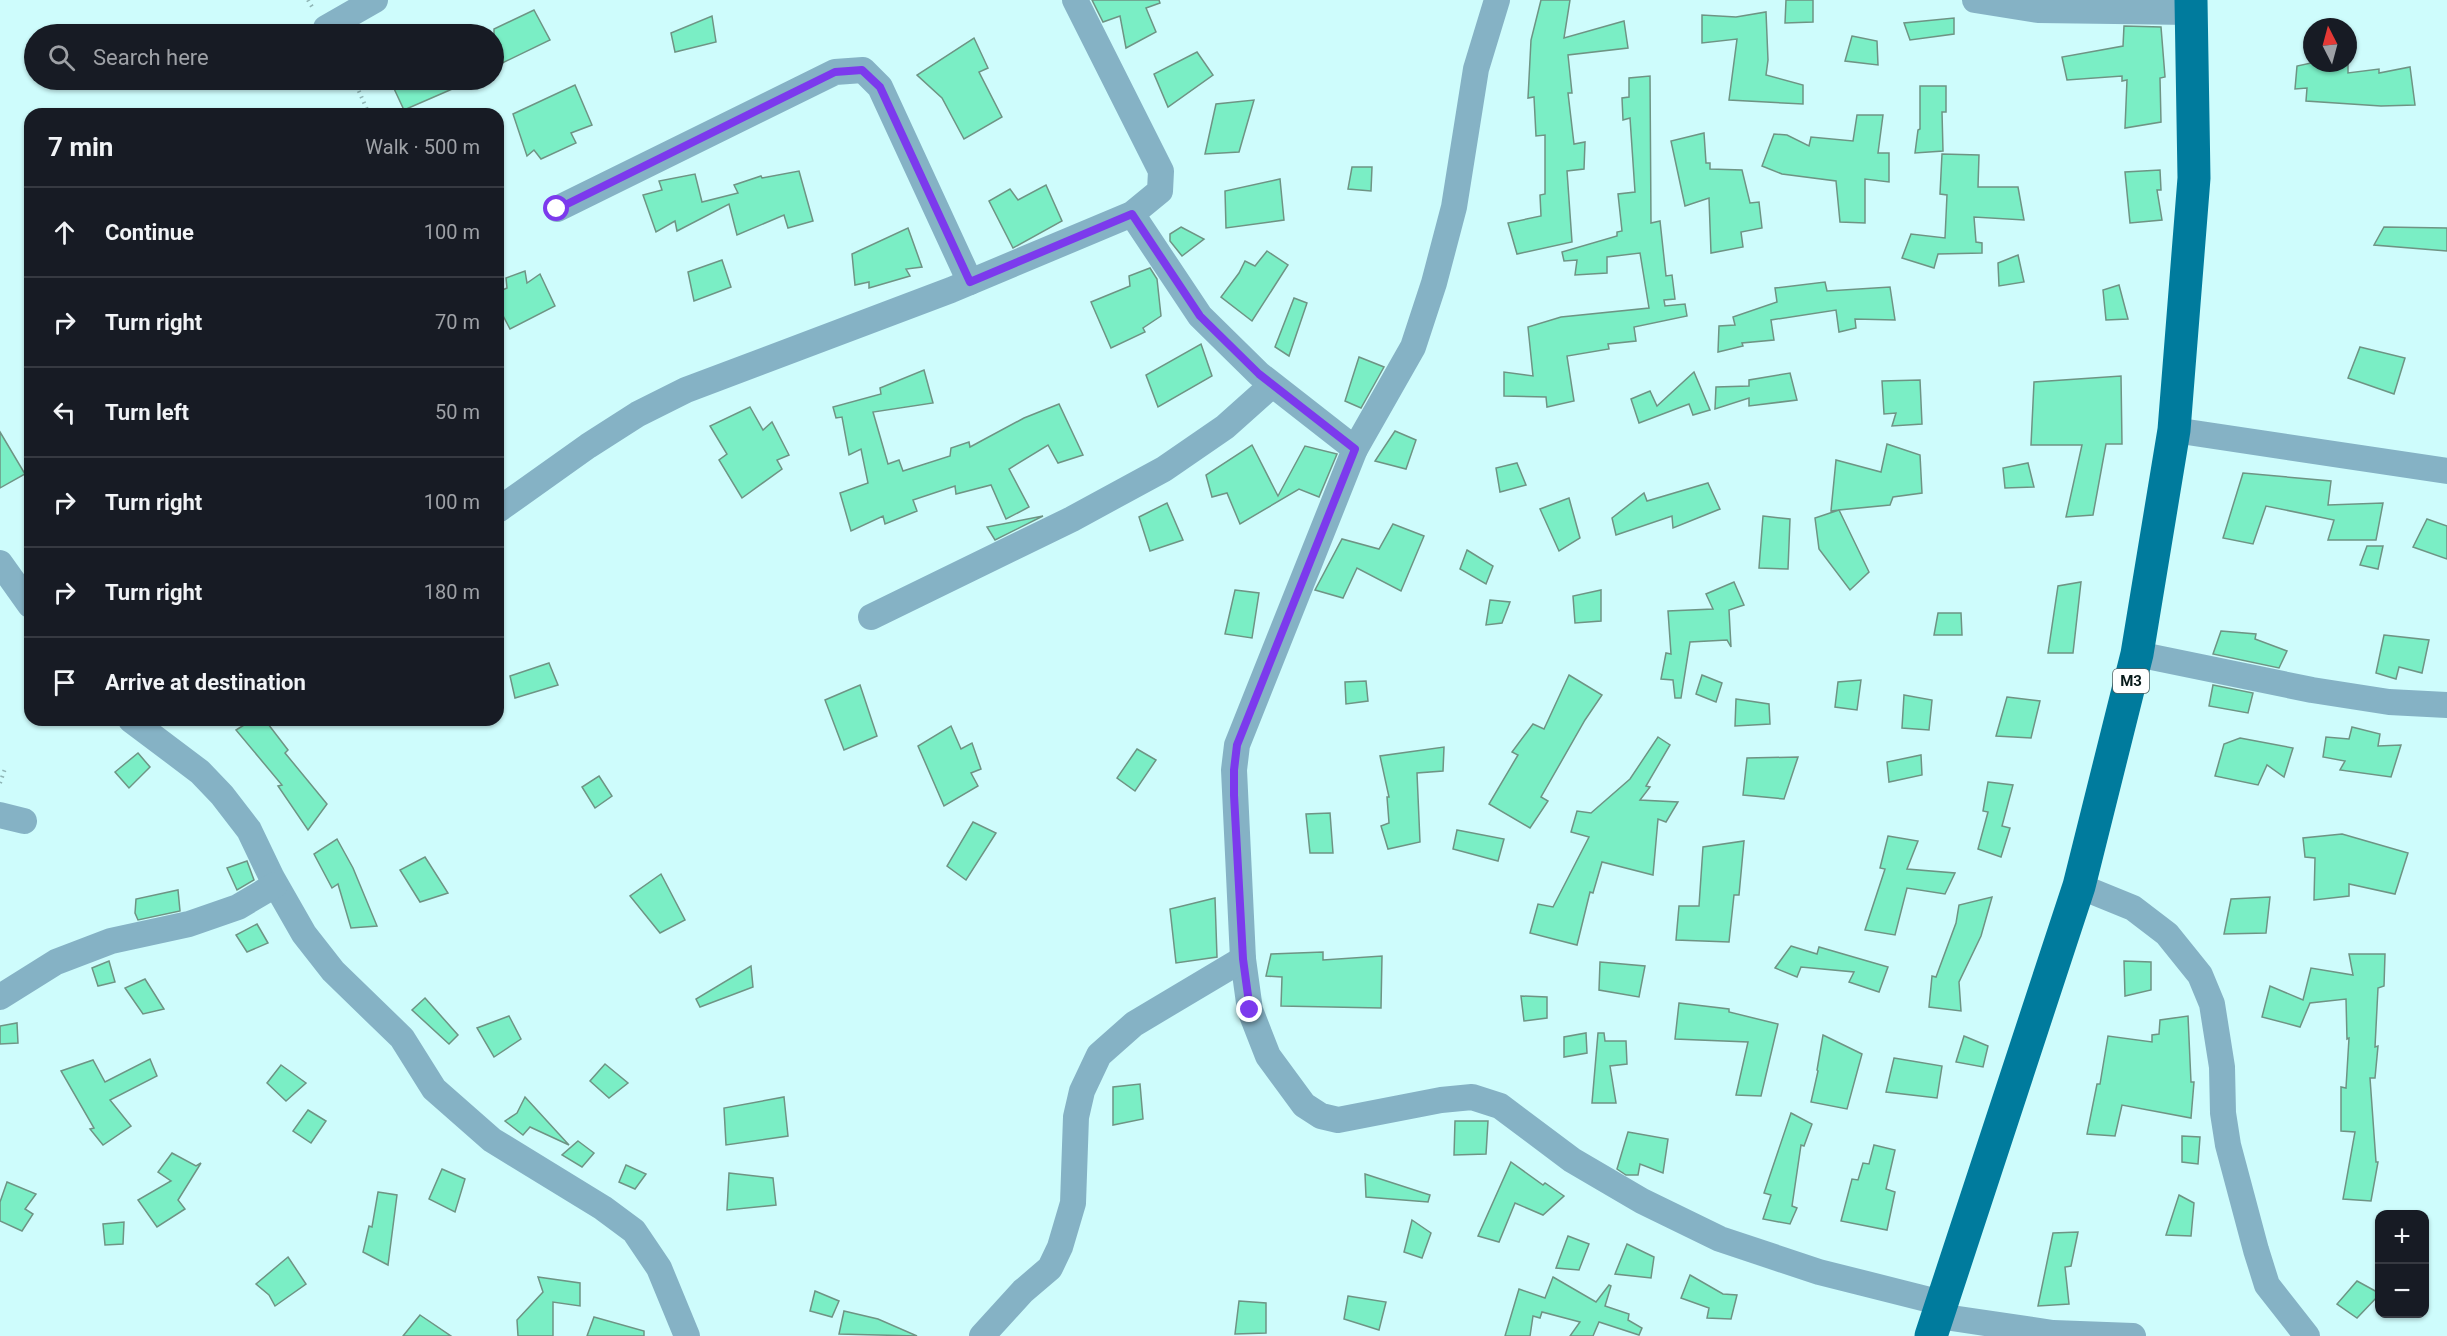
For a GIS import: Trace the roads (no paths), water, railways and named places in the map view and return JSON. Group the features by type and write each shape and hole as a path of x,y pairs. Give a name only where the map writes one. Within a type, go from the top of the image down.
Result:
{"main road":[{"name":"M3","path":"1937,1318 2079,886 2137,654 2174,430 2194,178 2191,6"}],"street":[{"path":"333,24 375,0"},
{"path":"504,506 588,446 638,414 687,390 970,282 1132,214 1160,191 1161,171 1075,0"},
{"path":"1497,0 1476,69 1454,207 1434,283 1413,347 1355,449 1237,745 1234,787 1243,959 1250,1010 1269,1056 1304,1105 1321,1116 1338,1120 1441,1100 1472,1097 1500,1106 1572,1160 1642,1201 1720,1239 1820,1272 1937,1318 2053,1333 2133,1336"},
{"path":"1975,0 2038,10 2191,6"},
{"path":"557,209 835,72 862,70 880,87 970,282"},
{"path":"1132,214 1200,316 1272,385 1355,449"},
{"path":"871,617 1072,519 1164,470 1225,427 1272,385"},
{"path":"2174,430 2447,471"},
{"path":"0,563 24,597"},
{"path":"2137,654 2345,695 2389,702 2447,705"},
{"path":"139,726 200,772 222,795 249,830 275,885 304,934 333,971 402,1038 434,1089 492,1140 603,1208 634,1231 659,1268 687,1336"},
{"path":"0,997 56,962 111,941 189,924 238,907 275,885"},
{"path":"2079,886 2133,908 2167,934 2200,975 2212,1004 2222,1067 2223,1113 2228,1145 2267,1285 2296,1335"},
{"path":"982,1336 1023,1291 1050,1268 1060,1247 1073,1203 1076,1117 1082,1091 1099,1055 1134,1024 1243,959"}]}
